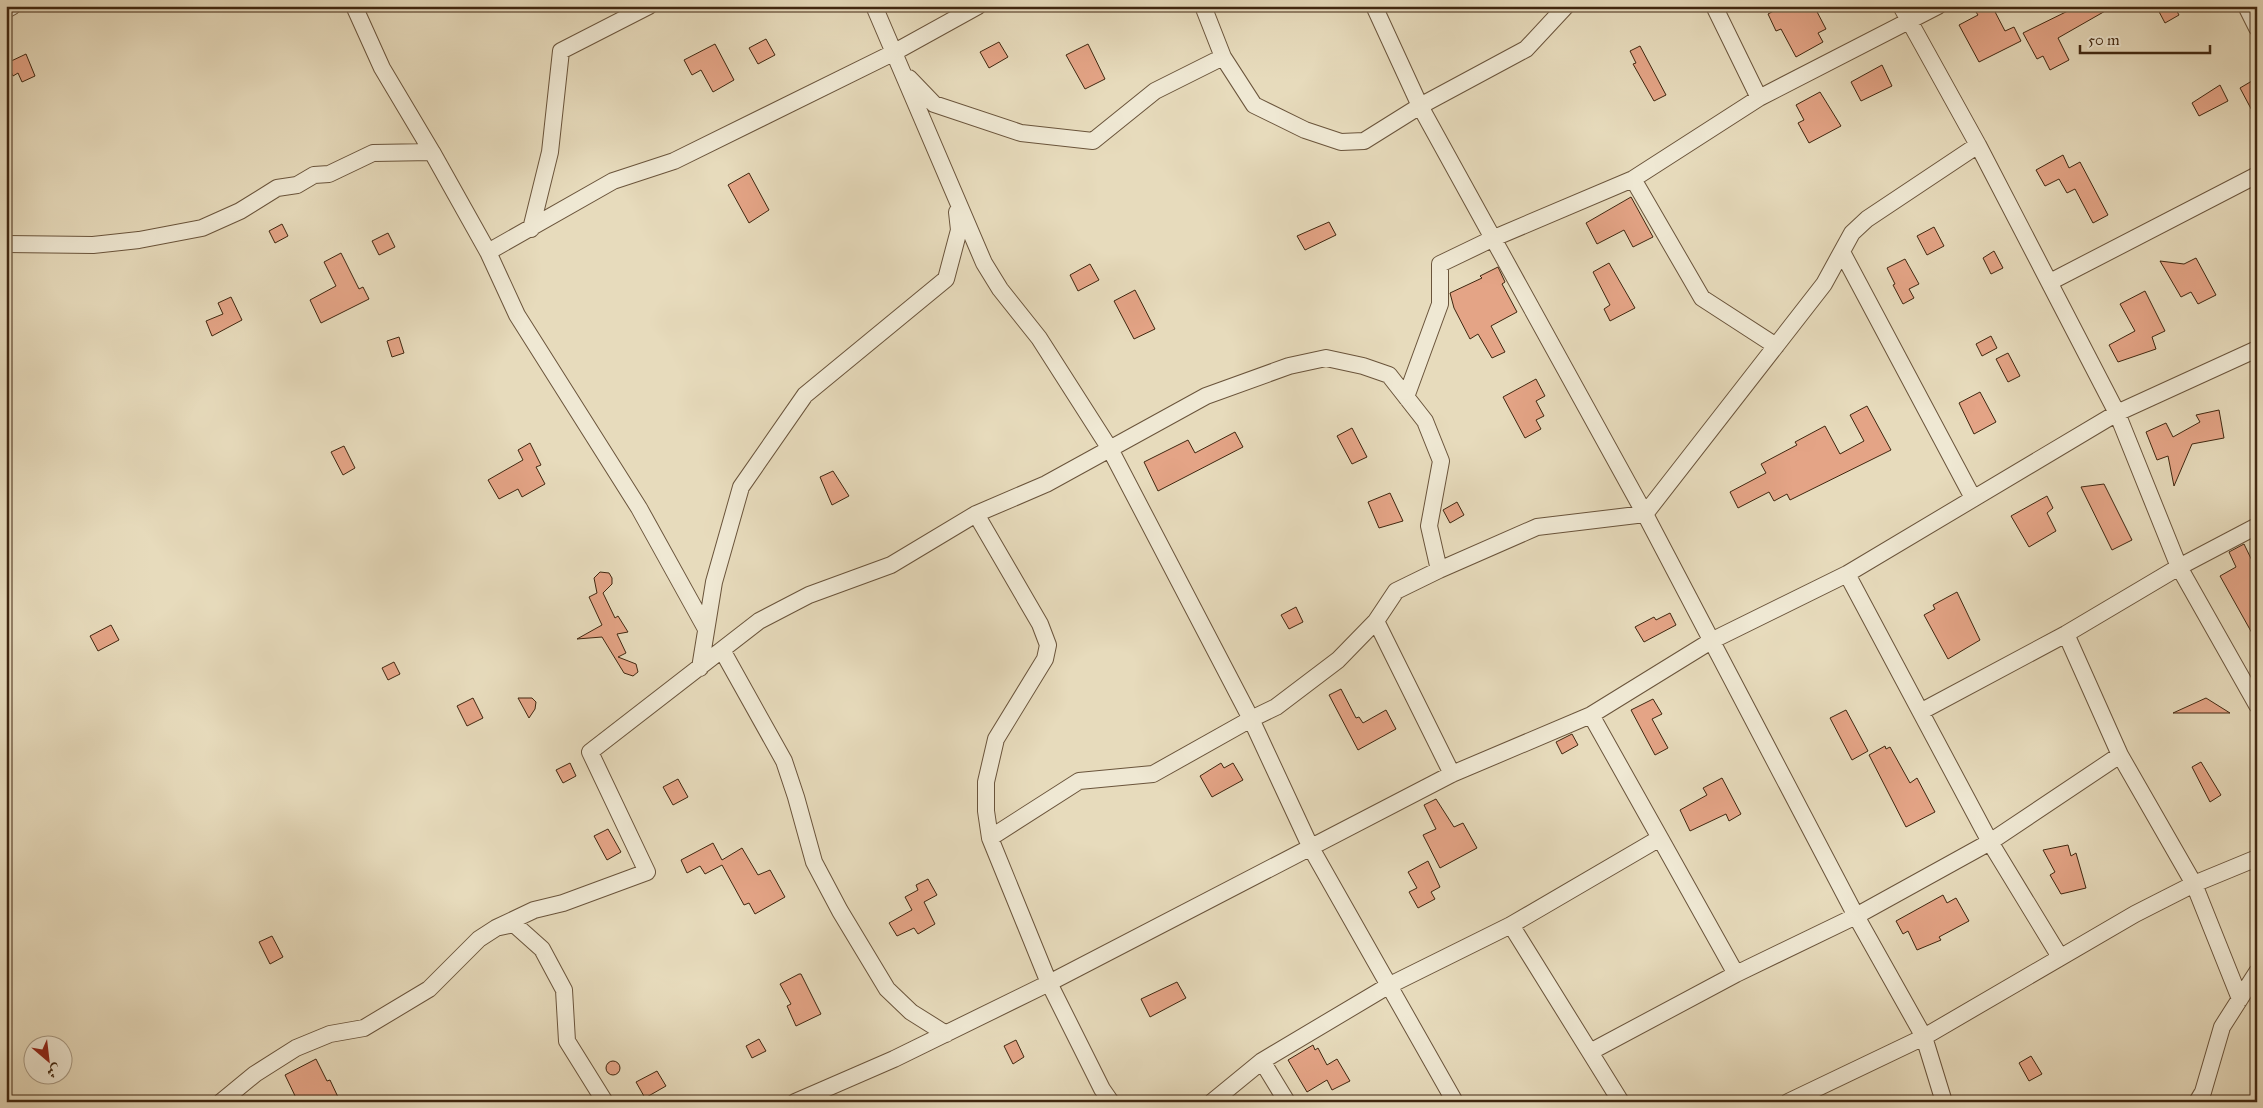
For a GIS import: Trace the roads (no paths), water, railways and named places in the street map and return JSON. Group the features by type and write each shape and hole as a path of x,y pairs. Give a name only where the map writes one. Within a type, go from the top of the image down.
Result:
{"street":[{"path":"6,10 13,6"},
{"path":"354,6 382,68 488,252 517,314 639,508 706,630"},
{"path":"531,230 550,152 561,51 649,6"},
{"path":"874,6 984,264 1000,289 1039,338 1110,449 1251,718 1311,848 1455,1102"},
{"path":"488,252 531,230 569,204 614,181 674,161 893,53 978,6"},
{"path":"1203,6 1223,57 1254,105 1305,130 1341,142 1364,141 1420,106 1526,49 1550,13 1566,6"},
{"path":"1714,6 1759,98"},
{"path":"1901,6 1978,145 2117,413 2179,566 2256,702"},
{"path":"1406,396 1440,304 1440,264 1494,238 1633,179 1759,98 1938,6"},
{"path":"2246,6 2257,28"},
{"path":"1376,7 1420,106 1646,514 1856,916 1924,1037 1944,1102"},
{"path":"901,69 934,104 1021,133 1093,141 1155,91 1223,57"},
{"path":"990,838 1078,780 1153,774 1251,718 1276,707 1338,660 1376,621 1396,591 1537,527 1646,514 1824,284 1852,233 1867,219 1978,145"},
{"path":"6,244 93,245 139,240 202,228 240,211 277,188 298,185 314,176 329,174 373,152 432,152"},
{"path":"2050,282 2257,174"},
{"path":"1633,179 1702,298 1776,346"},
{"path":"700,668 714,582 741,487 805,394 946,279 959,230 955,195"},
{"path":"1842,252 1973,498"},
{"path":"795,1102 946,1034 1049,983 1452,774 1591,716 1711,640 1847,574 2117,413 2257,349"},
{"path":"221,1102 255,1074 296,1048 330,1034 364,1028 429,990 479,939 496,928 534,910 563,903 647,872 590,752 759,621 809,595 891,565 976,514 1046,484 1206,396 1289,366 1326,358 1363,366 1389,375 1426,421 1441,461 1429,526 1439,570"},
{"path":"976,514 1040,624 1048,645 1045,659 996,739 986,782 986,810 990,838 1049,983 1102,1089 1111,1102"},
{"path":"1922,711 2066,634 2179,566 2257,526"},
{"path":"1847,574 1922,711 1990,842 2060,958"},
{"path":"1376,621 1452,774"},
{"path":"2066,634 2120,755 2194,884 2240,998"},
{"path":"722,650 784,761 796,796 814,862 840,910 887,989 911,1012 946,1034"},
{"path":"1591,716 1736,974"},
{"path":"1590,1052 1736,974 1856,916 1990,842 2120,755"},
{"path":"1212,1102 1262,1060 1388,986 1511,925 1660,838"},
{"path":"1788,1102 1924,1037 2060,958 2194,884 2257,858"},
{"path":"496,928 514,924 542,950 564,990 567,1041 605,1102"},
{"path":"1511,925 1621,1102"},
{"path":"2203,1098 2222,1027 2257,972"},
{"path":"1262,1060 1287,1102"}]}
